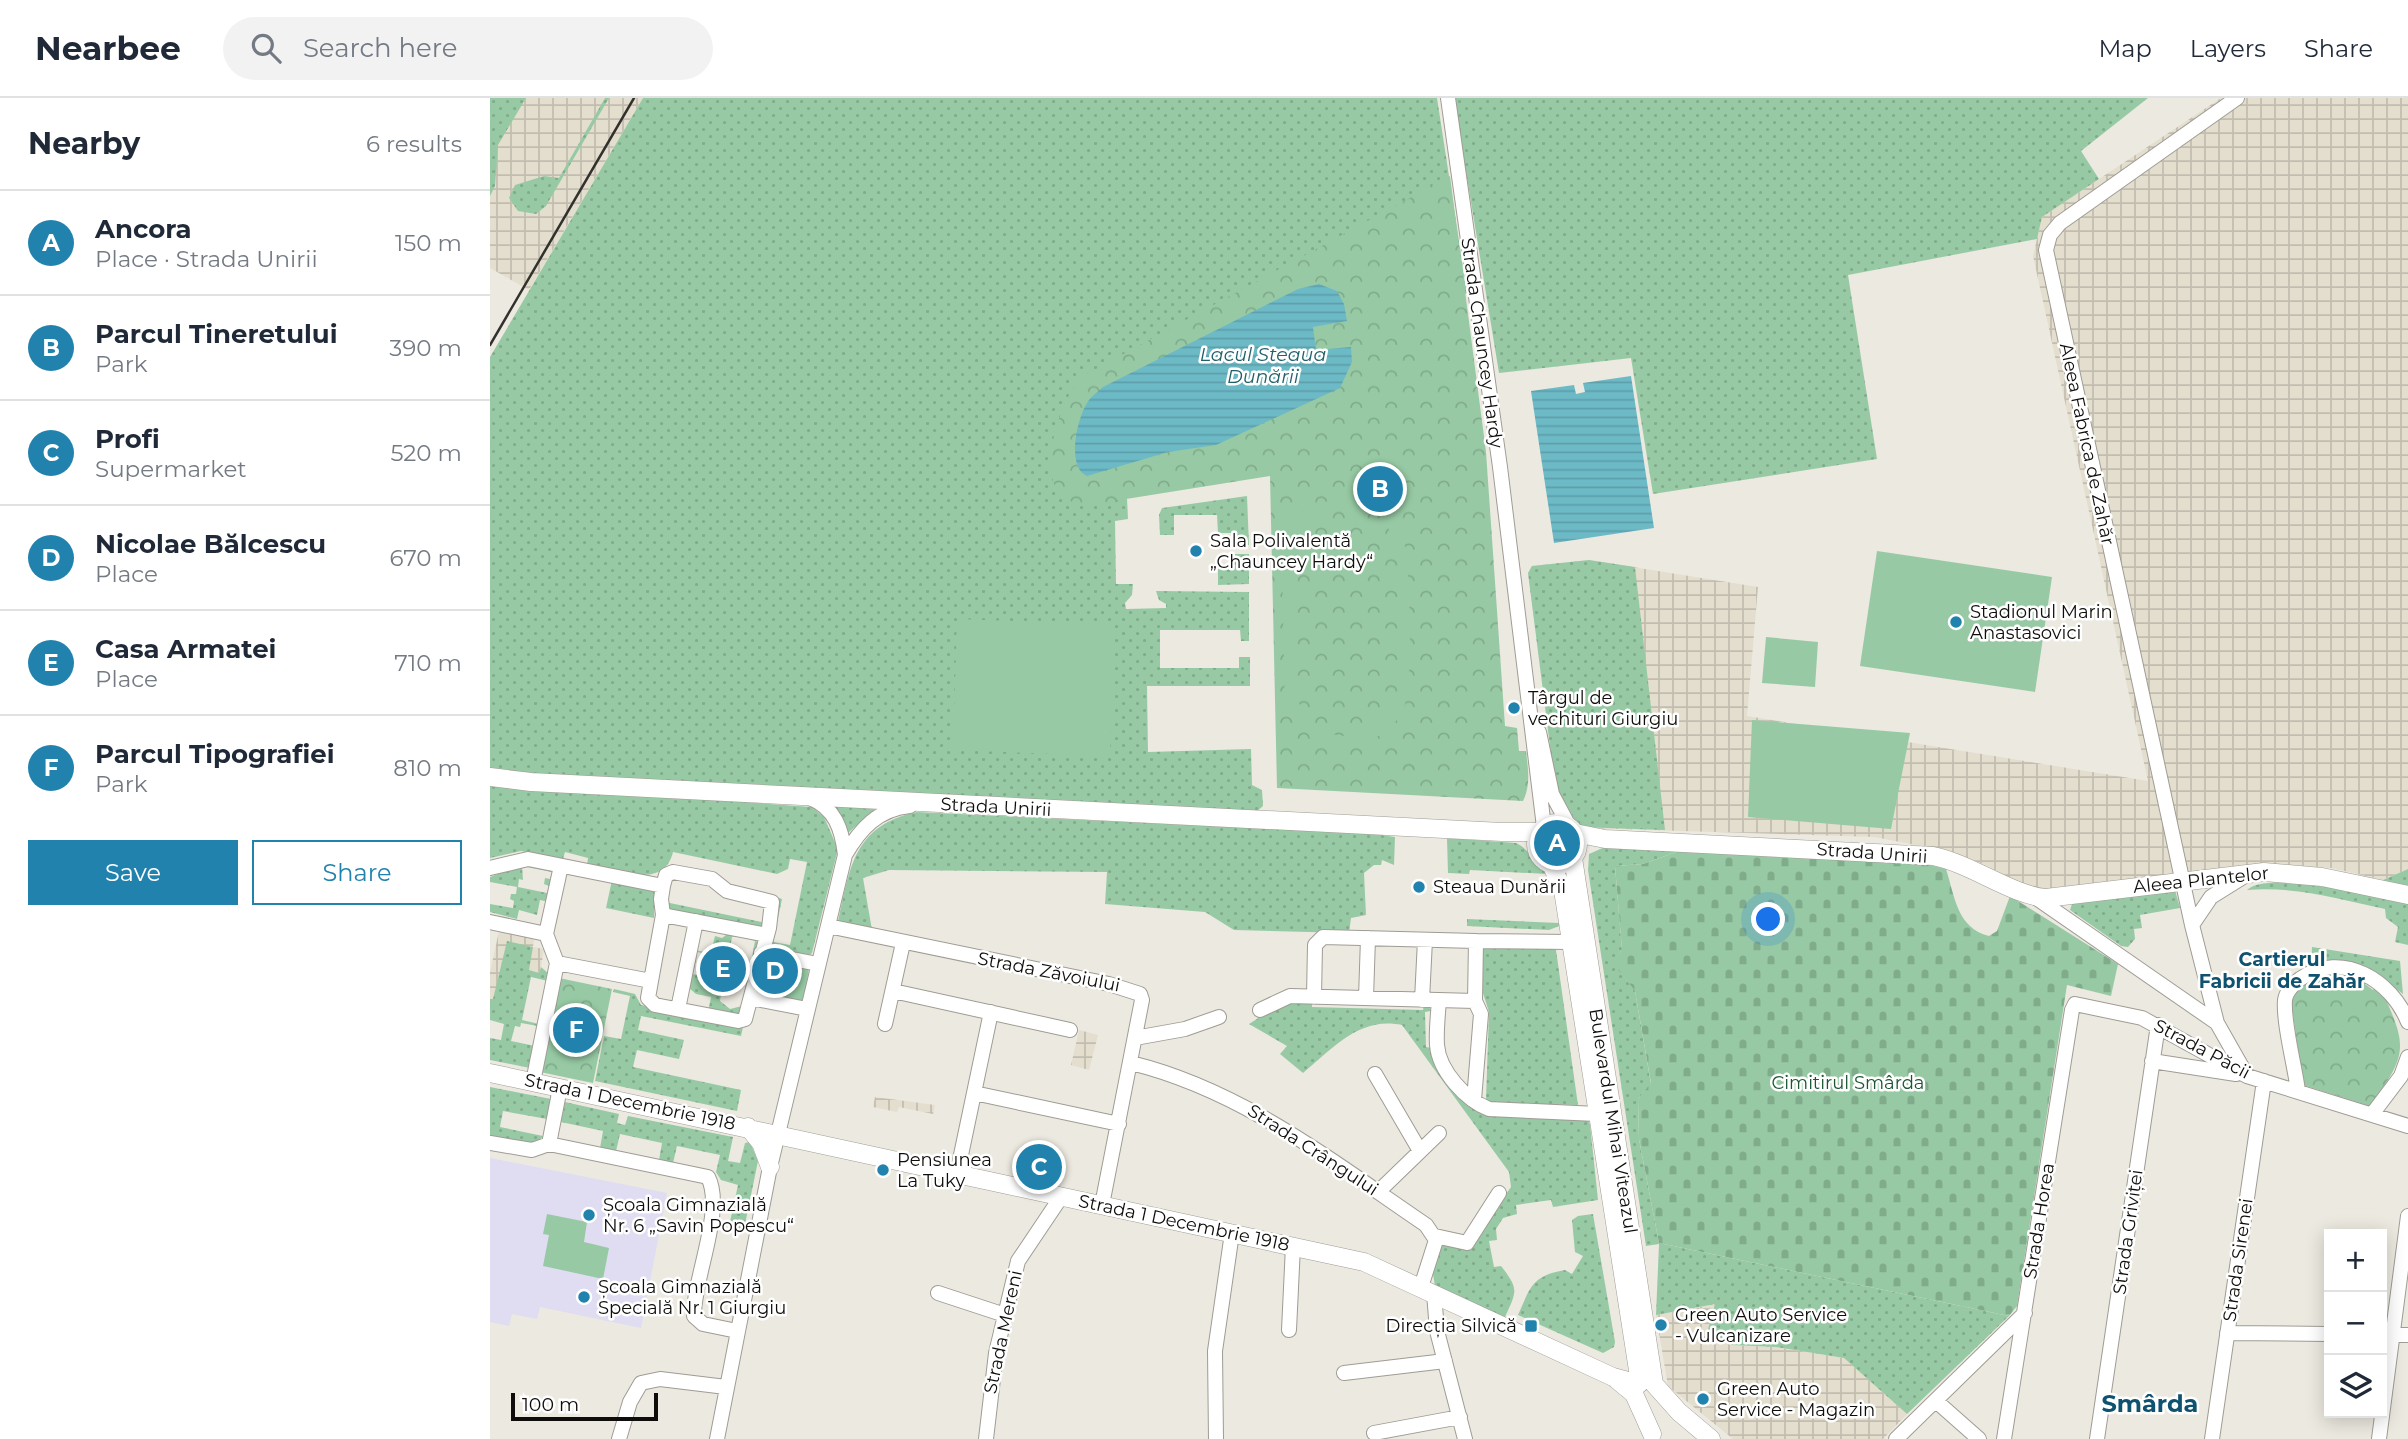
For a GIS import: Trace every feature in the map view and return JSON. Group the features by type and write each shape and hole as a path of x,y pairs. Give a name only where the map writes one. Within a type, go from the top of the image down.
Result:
{"main road":[{"name":"Strada Unirii","path":"490,777 531,782 925,804 1540,835"},
{"path":"1555,822 1572,830 1578,841 1574,855 1563,864 1551,863 1541,857 1540,835 1555,822"},
{"name":"Strada Unirii","path":"1572,830 1605,839 1933,856 1966,865 2035,897"},
{"name":"Strada Unirii","path":"1574,855 1605,839"},
{"name":"Bulevardul Mihai Viteazul","path":"1574,855 1653,1437"},
{"name":"Bulevardul Mihai Viteazul","path":"1551,863 1561,881 1634,1348 1647,1393"},
{"name":"Aleea Plantelor","path":"2035,897 2058,898 2253,872 2322,877 2408,895"},
{"name":"Strada 1 Decembrie 1918","path":"490,1073 778,1133 1364,1262 1647,1393 1679,1412 1711,1439"},
{"path":"748,1127 764,1148 770,1167"},
{"path":"1606,1374 1616,1368 1634,1348"}],"street":[{"name":"Strada Chauncey Hardy","path":"1448,98 1515,589 1540,835"},
{"name":"Aleea Fabrica de Zahăr","path":"2192,925 2046,250 2050,235 2060,223 2237,98"},
{"name":"Strada Chauncey Hardy","path":"1515,589 1549,784 1572,830"},
{"path":"808,797 822,803 834,817 845,855"},
{"path":"717,1439 770,1167 845,855 860,831 879,815 892,809 925,804"},
{"path":"490,868 525,859 663,886"},
{"path":"533,1082 557,963 546,934 561,866"},
{"path":"673,872 713,879 727,891 769,900 773,911 747,1016 738,1021 650,1001 663,915 663,886 666,875 673,872"},
{"path":"2248,1076 2217,1023 2192,925 2211,897 2253,872"},
{"name":"Strada Unirii","path":"2035,897 2217,1023"},
{"path":"663,915 766,935"},
{"path":"490,922 546,934"},
{"path":"678,1009 696,922"},
{"name":"Strada Zăvoiului","path":"828,926 1135,989 1142,1000 1102,1205"},
{"path":"1314,997 1318,940 1324,937 1571,942"},
{"path":"1366,998 1368,938"},
{"path":"1422,1000 1426,940"},
{"path":"1474,1100 1481,1014 1475,1001 1476,941"},
{"path":"885,1024 902,943"},
{"path":"761,953 818,964"},
{"path":"557,963 651,981"},
{"path":"2298,1091 2285,1000 2293,984 2303,976 2319,969 2334,968 2368,975 2392,992 2408,1022"},
{"path":"893,990 1070,1030"},
{"path":"1260,1010 1286,997 1475,1001"},
{"path":"751,998 807,1009"},
{"path":"1439,1000 1438,1052 1451,1077 1474,1100 1489,1108 1597,1114"},
{"name":"Strada Păcii","path":"2075,1004 2082,1003 2158,1025 2248,1076 2408,1126"},
{"name":"Strada Horea","path":"2004,1439 2069,1024 2075,1004"},
{"path":"957,1174 991,1012"},
{"path":"1135,1038 1185,1029 1219,1017"},
{"name":"Strada Griviței","path":"2097,1439 2158,1025"},
{"path":"2373,1113 2401,1076 2408,1057"},
{"path":"2152,1061 2248,1076"},
{"name":"Strada Crângului","path":"1131,1063 1188,1080 1248,1107 1426,1225 1435,1236"},
{"path":"1375,1074 1420,1151"},
{"name":"Strada Sirenei","path":"2212,1439 2264,1081"},
{"path":"549,1144 560,1088"},
{"path":"974,1093 1119,1124"},
{"path":"1378,1192 1439,1133"},
{"path":"490,1143 531,1150 549,1144 708,1177 712,1188 710,1227 694,1316 703,1324 737,1331"},
{"path":"1465,1439 1428,1290 1435,1236 1468,1243 1499,1193"},
{"name":"Strada Mereni","path":"986,1439 991,1385 1021,1254 1061,1197"},
{"path":"2379,1439 2408,1216"},
{"path":"1216,1439 1215,1351 1232,1233"},
{"path":"1289,1330 1293,1247"},
{"path":"938,1293 1005,1315"},
{"path":"1896,1439 2025,1313"},
{"path":"2227,1334 2324,1334"},
{"path":"1344,1373 1445,1361"},
{"path":"619,1439 630,1402 641,1383 660,1379 726,1387"},
{"path":"1936,1401 1979,1439"},
{"path":"1374,1433 1460,1417"}],"shaded area":[{"path":"490,98 643,98 529,290 490,268"},
{"path":"2221,98 2408,98 2408,869 2383,880 2331,868 2279,864 2033,892 1988,866 1955,853 1875,837 1584,828 1559,792 1556,778 1528,573 1532,566 1589,560 1758,587 1747,716 2148,781 2033,256 2042,217"},
{"path":"499,931 534,939 533,947 544,949 540,973 528,971 490,999 490,972"},
{"path":"1079,1030 1098,1035 1089,1070 1071,1065"},
{"path":"875,1097 935,1105 933,1114 899,1107 897,1112 873,1107"},
{"path":"490,1158 667,1193 641,1328 540,1307 537,1319 512,1314 509,1326 490,1322"},
{"path":"1715,1304 1708,1333 1732,1345 1776,1347 1844,1358 1907,1414 1883,1439 1733,1439 1668,1386 1656,1315"}],"green space":[{"path":"490,98 526,98 498,145 495,186 490,196"},
{"path":"605,98 609,98 546,206 536,214 518,211 509,198 515,185 544,176 559,178"},
{"path":"643,98 1437,98 1467,293 1195,484 1127,498 1128,519 1115,521 1116,584 1133,584 1132,595 1125,603 1126,609 1166,608 1156,591 1249,592 1249,641 1241,641 1240,630 1160,630 1160,668 1239,668 1239,657 1250,657 1250,686 1147,686 1148,752 1251,749 1252,785 1262,790 1263,806 1256,812 508,773 490,769 490,357"},
{"path":"1454,98 2148,98 2081,151 2099,179 2042,217 2037,239 1848,275 1877,459 1653,494 1631,358 1499,373"},
{"path":"1450,176 1486,452 1505,726 1517,728 1519,751 1526,751 1526,795 1523,801 1277,788 1270,476 1101,503 1076,503 1057,490 1052,476 1053,439 1066,402 1083,376"},
{"path":"1247,496 1249,545 1231,545 1231,533 1218,533 1217,515 1174,515 1174,535 1160,535 1159,515 1162,508"},
{"path":"1352,496 1373,502 1391,514 1400,526 1407,560 1410,618 1409,675 1403,710 1379,736 1364,741 1347,742 1316,732 1302,722 1291,708 1285,708 1281,516 1300,513 1342,497","holes":["1339,504 1365,506 1380,516 1398,543 1402,683 1396,702 1386,718 1372,729 1356,735 1340,735 1324,731 1310,720 1299,703 1293,653 1294,553 1305,524 1320,511"]},
{"name":"Stadionul Marin Anastasovici","path":"1877,551 2052,577 2035,692 1860,666"},
{"path":"1231,554 1249,554 1249,584 1218,585 1218,564 1231,564"},
{"path":"1589,560 1635,567 1665,830 1579,827 1559,792 1552,762 1528,573 1532,566"},
{"path":"957,619 1115,625 1110,756 953,750"},
{"path":"1766,637 1818,642 1815,687 1762,683"},
{"path":"1752,720 1910,733 1891,829 1748,817"},
{"path":"490,784 812,807 824,817 838,849 812,953 808,956 774,948 769,941 779,898 782,899 773,942 790,945 807,862 790,859 788,869 777,874 673,852 668,864 660,871 637,875 587,865 588,858 565,852 563,859 521,851 490,858"},
{"path":"835,806 874,808 874,810 848,833"},
{"path":"917,812 1374,834 1395,837 1394,865 1382,860 1381,865 1374,865 1364,873 1366,915 1351,918 1349,933 1234,930 1205,912 1105,904 1107,872 889,870 863,878 872,930 838,922 852,866 867,838 896,818"},
{"path":"1447,838 1516,843 1525,849 1547,874 1470,870 1469,874 1448,873"},
{"path":"1607,846 1679,851 1643,864 1615,866 1622,950 1613,962 1635,991 1651,1084 1638,1099 1639,1139 1659,1243 2009,1316 1907,1414 1844,1358 1776,1347 1732,1345 1707,1333 1715,1304 1656,1315 1659,1244 1646,1246 1588,870 1589,854"},
{"name":"Cimitirul Smârda","path":"1679,851 1918,862 1946,869 1959,910 1970,926 1978,932 1989,936 1997,931 2010,896 2118,964 2111,996 2067,985 2017,1306 2009,1316 1659,1243 1639,1139 1638,1099 1651,1083 1635,991 1612,962 1622,950 1615,866 1643,864"},
{"path":"527,863 554,870 549,902 540,900 537,915 519,910 517,919 490,912 490,904 513,908 514,901 510,899 511,894 516,894 517,887 490,882 490,877","holes":["522,866 552,872 550,879 545,878 544,884 549,886 547,893 518,887 519,879 523,880"]},
{"path":"2408,869 2408,945 2395,942 2398,927 2386,918 2385,909 2299,892 2247,890 2257,885 2292,883 2384,899 2383,880"},
{"path":"612,880 655,888 654,918 606,908"},
{"path":"2175,890 2180,908 2140,915 2142,928 2134,929 2135,939 2128,947 2121,946 2070,910 2072,904"},
{"path":"665,902 766,923 765,928 664,908"},
{"path":"1467,919 1559,923 1559,926 1549,930 1467,926"},
{"path":"732,931 753,935 759,946 756,963 751,962 755,941 739,935 732,937 728,958 697,952 693,974 723,981 720,1001 730,1009 742,1006 746,985 751,986 745,1015 708,1012 711,997 696,994 689,988 694,950 711,953 715,936 722,938"},
{"path":"507,941 533,947 529,970 539,973 541,967 549,974 548,981 531,977 522,1020 539,1024 538,1026 521,1023 520,1027 515,1026 511,1041 535,1046 530,1068 490,1060 490,1038 501,1040 504,1024 490,1020 490,999 493,999"},
{"path":"1485,946 1553,946 1556,950 1578,1105 1492,1103 1486,1099 1489,1012 1482,990 1482,949"},
{"path":"2312,947 2400,961 2403,994 2392,986 2311,967"},
{"path":"764,958 809,969 803,1002 756,995"},
{"path":"2338,972 2367,980 2365,984 2373,990 2376,985 2381,989 2396,1024 2400,1050 2397,1061 2392,1074 2370,1106 2303,1085 2291,1000 2304,983"},
{"path":"559,978 612,989 593,1083 540,1072"},
{"path":"614,989 635,994 641,1005 743,1027 741,1036 641,1016 638,1030 684,1040 679,1059 637,1050 633,1067 741,1090 737,1111 595,1081 604,1036 621,1039 630,996 613,992"},
{"path":"1311,1000 1312,1007 1423,1010 1424,1004 1429,1006 1431,1011 1425,1012 1426,1047 1432,1048 1454,1092 1472,1108 1495,1116 1587,1119 1590,1124 1598,1200 1553,1207 1551,1200 1516,1205 1517,1214 1503,1218 1496,1229 1497,1240 1489,1241 1494,1267 1501,1266 1513,1285 1514,1296 1505,1317 1435,1286 1433,1274 1443,1243 1469,1245 1511,1187 1509,1172 1402,1025 1387,1023 1360,1030 1336,1044 1303,1073 1280,1054 1287,1046 1249,1024 1282,1003"},
{"path":"490,1087 551,1099 547,1119 503,1111 500,1127 543,1136 538,1144 490,1138"},
{"path":"565,1102 619,1114 617,1123 625,1125 628,1116 733,1137 728,1161 740,1163 745,1143 750,1142 758,1161 743,1234 728,1231 738,1185 721,1180 716,1172 720,1155 677,1146 673,1163 659,1160 662,1143 620,1134 616,1151 600,1148 603,1131 561,1122"},
{"path":"547,1214 587,1222 584,1242 609,1248 603,1279 543,1266 549,1235 543,1234"},
{"path":"1593,1214 1615,1342 1614,1347 1603,1353 1518,1315 1530,1290 1539,1279 1565,1270 1572,1274 1583,1256 1575,1252 1572,1220 1578,1216"}],"water":[{"name":"Lacul Steaua Dunării","path":"1319,284 1337,291 1344,304 1347,321 1313,327 1316,350 1351,347 1352,362 1340,388 1216,445 1168,452 1087,476 1081,471 1075,453 1077,431 1083,410 1103,387 1298,289"},
{"path":"1631,376 1654,528 1554,543 1531,391 1574,385 1576,394 1585,392 1583,383"}],"railway":[{"path":"490,345 634,98"}],"place":[{"name":"Parcul Tineretului","path":"1380,489"},
{"name":"Sala Polivalentă „Chauncey Hardy“","path":"1196,551"},
{"name":"Stadionul Marin Anastasovici","path":"1956,622"},
{"name":"Târgul de vechituri Giurgiu","path":"1514,708"},
{"name":"Ancora","path":"1557,843"},
{"name":"Steaua Dunării","path":"1419,887"},
{"name":"Casa Armatei","path":"723,969"},
{"name":"Nicolae Bălcescu","path":"775,971"},
{"name":"Parcul Tipografiei","path":"576,1030"},
{"name":"Profi","path":"1039,1167"},
{"name":"Pensiunea La Tuky","path":"883,1170"},
{"name":"Școala Gimnazială Nr. 6 „Savin Popescu“","path":"589,1215"},
{"name":"Școala Gimnazială Specială Nr. 1 Giurgiu","path":"584,1297"},
{"name":"Green Auto Service - Vulcanizare","path":"1661,1325"},
{"name":"Direcția Silvică","path":"1531,1326"},
{"name":"Green Auto Service - Magazin","path":"1703,1399"}],"district":[{"name":"Cartierul Fabricii de Zahăr","path":"2282,970"},
{"name":"Smârda","path":"2150,1404"}]}
